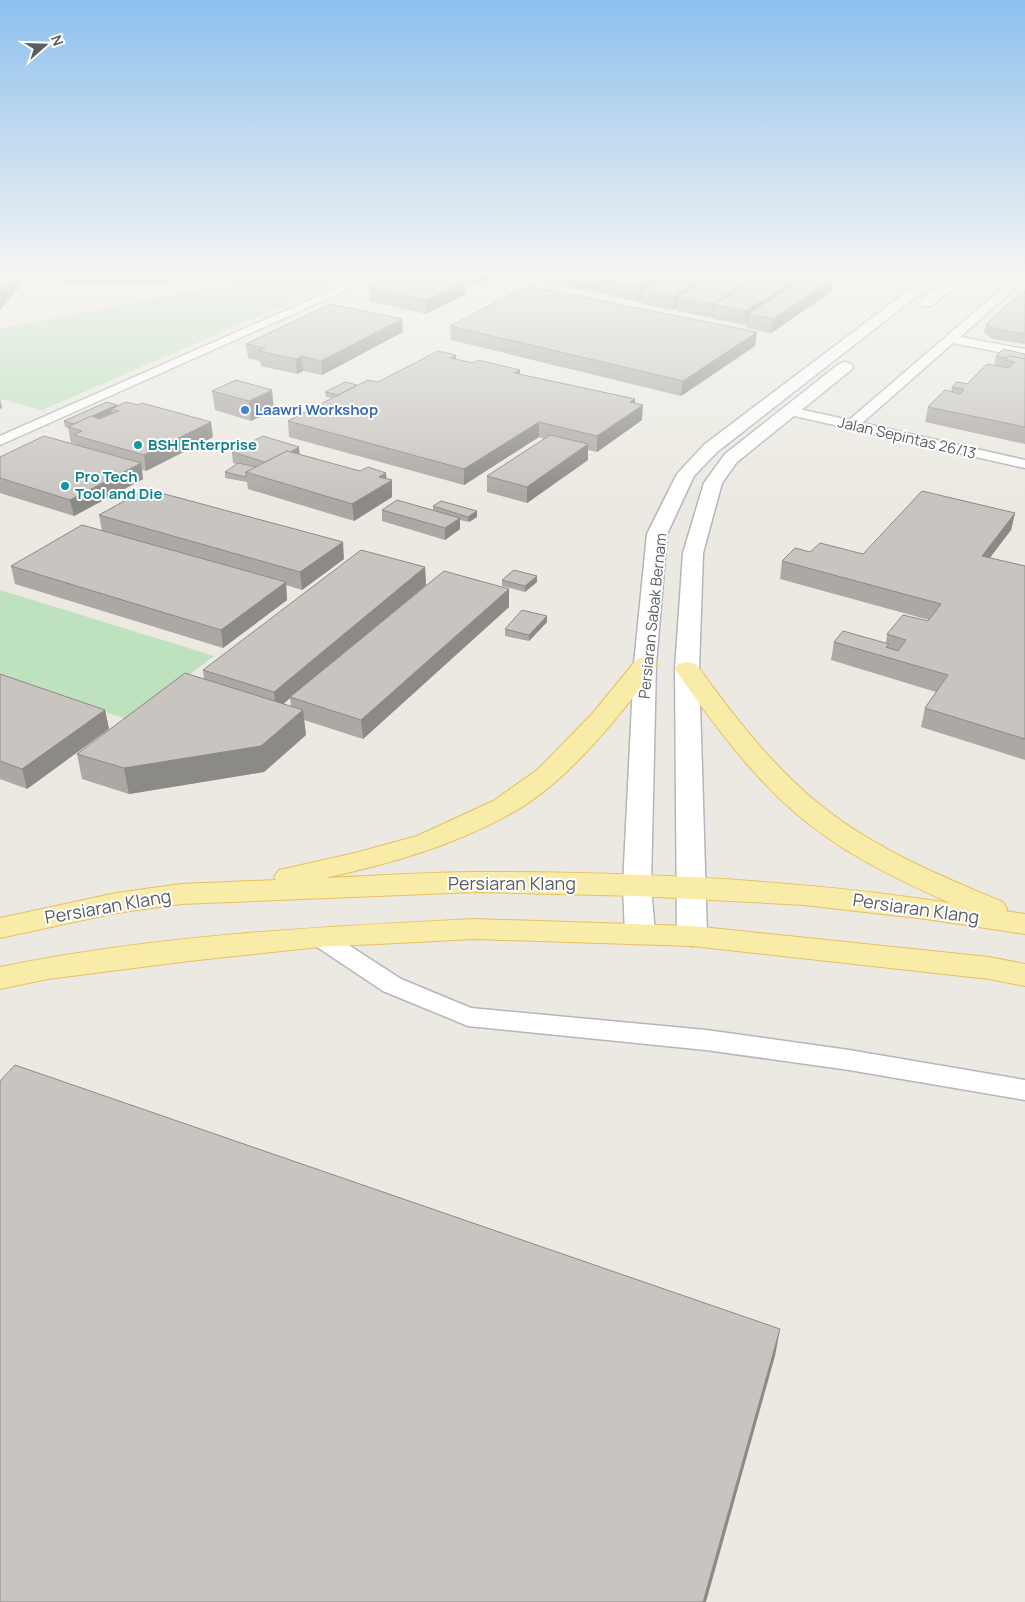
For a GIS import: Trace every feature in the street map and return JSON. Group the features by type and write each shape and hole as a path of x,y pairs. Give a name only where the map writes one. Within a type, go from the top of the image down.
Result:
{"main road":[{"path":"181,894 288,878 358,862 427,842 503,807 546,776 601,719 645,664"},
{"path":"687,669 739,740 768,772 804,805 848,837 888,860 970,900 1025,922"},
{"name":"Persiaran Klang","path":"0,928 116,903 181,894 476,882 690,888 804,895 1025,922"},
{"path":"0,978 57,966 319,937 474,929 692,936 990,968 1025,975"}],"street":[{"path":"0,442 210,349"},
{"name":"Persiaran Sabak Bernam","path":"640,934 638,886 645,664 658,534 686,474 711,448 840,349"},
{"name":"Persiaran Sabak Bernam","path":"692,936 687,669 693,554 713,483 731,458 869,349"},
{"path":"852,425 939,349"},
{"path":"999,349 1025,354"},
{"name":"Jalan Sepintas 26/13","path":"790,411 1025,464"},
{"path":"319,937 392,985 468,1017 706,1040 849,1060 1025,1090"}],"green space":[{"path":"0,349 183,349 42,410 0,399"},
{"path":"0,590 214,656 129,720 0,676"}],"building":[{"path":"263,349 345,349 321,361 302,356 296,359 259,351"},
{"path":"546,349 732,349 683,381"},
{"path":"1003,349 1025,354 1025,359 996,356"},
{"path":"438,351 456,355 450,358 473,363 478,360 520,370 514,373 635,399 630,402 643,405 597,436 539,422 464,469 288,421 368,380 378,382"},
{"path":"1009,356 1025,359 1025,427 928,407 945,390 960,394 964,389 952,387 957,382 967,384 987,364 1009,368 1015,362 1005,360"},
{"path":"236,380 272,390 249,401 212,391"},
{"path":"345,382 357,385 338,395 325,392"},
{"path":"107,402 117,405 74,424 64,421"},
{"path":"126,402 138,405 142,403 211,422 144,455 74,435 82,431 68,427 91,416 99,419 119,411 111,409"},
{"path":"550,435 588,444 527,487 487,476"},
{"path":"44,436 141,463 70,500 0,478 0,457"},
{"path":"263,436 299,447 265,462 232,452"},
{"path":"287,451 360,471 368,467 386,473 379,477 392,480 352,504 246,472"},
{"path":"238,463 256,467 246,472 246,477 225,472"},
{"path":"146,489 343,542 300,572 99,515"},
{"path":"922,491 1015,513 982,556 1025,566 1025,739 925,708 948,675 834,642 843,631 889,644 886,647 898,651 906,640 887,634 903,615 928,621 941,604 782,561 795,548 810,552 820,543 863,554"},
{"path":"397,500 460,518 445,528 382,510"},
{"path":"441,501 477,511 468,517 433,506"},
{"path":"82,525 286,582 221,630 11,566"},
{"path":"361,550 425,567 274,692 203,670"},
{"path":"514,570 537,576 525,586 502,580"},
{"path":"444,571 509,589 361,720 290,697"},
{"path":"522,610 547,616 529,635 505,629"},
{"path":"185,673 303,710 261,746 124,768 77,754"},
{"path":"0,674 105,710 22,769 0,761"},
{"path":"15,1065 780,1329 703,1602 0,1602 0,1081"}],"place":[{"name":"Laawri Workshop","path":"245,410"},
{"name":"BSH Enterprise","path":"138,445"},
{"name":"Pro Tech Tool and Die","path":"65,486"}]}
